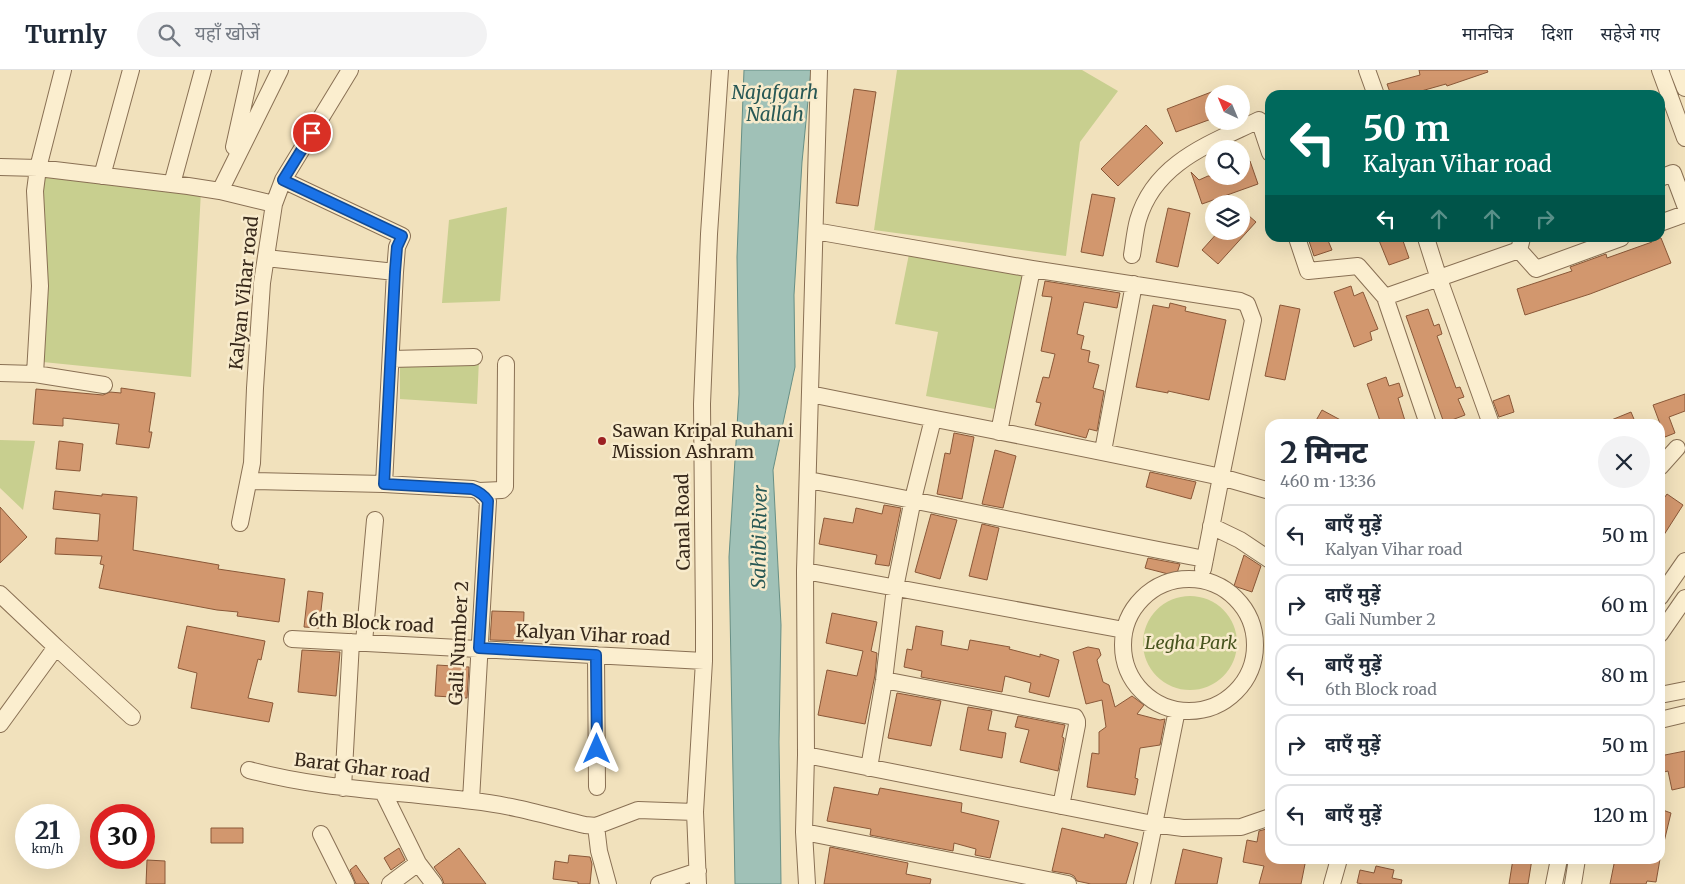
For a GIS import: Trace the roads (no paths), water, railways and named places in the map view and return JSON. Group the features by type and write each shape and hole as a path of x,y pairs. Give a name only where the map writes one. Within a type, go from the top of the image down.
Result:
{"street":[{"path":"35,374 40,286 35,191 38,168 64,70"},
{"path":"102,176 131,70"},
{"path":"172,184 202,70"},
{"path":"227,174 251,70"},
{"path":"220,192 227,174 280,70"},
{"name":"Kalyan Vihar road","path":"240,523 252,462 262,283 274,204 283,180 350,70"},
{"name":"Canal Road","path":"698,877 695,812 704,661 702,404 709,234 720,70"},
{"path":"806,884 804,832 806,755 805,571 819,70"},
{"path":"1367,70 1374,90"},
{"path":"1660,70 1685,138"},
{"path":"1678,70 1685,88"},
{"path":"1132,255 1138,220 1147,200 1163,175 1184,158 1259,120 1265,139"},
{"path":"0,167 38,168 172,184 274,204"},
{"path":"1665,176 1673,173 1685,205"},
{"path":"283,180 402,236 397,247 395,272 384,484"},
{"path":"1665,221 1685,214"},
{"path":"815,232 1032,269 1240,300 1248,304 1253,320 1200,580"},
{"path":"1298,242 1308,271 1358,266 1385,298 1426,419"},
{"path":"1427,242 1438,279 1488,419"},
{"path":"1385,298 1438,279 1520,244 1536,269 1610,242"},
{"path":"266,258 395,272"},
{"path":"999,432 1032,269"},
{"path":"1103,451 1134,284"},
{"path":"391,359 474,357"},
{"path":"249,481 384,484 479,491 502,490 505,487 506,364"},
{"path":"0,373 35,374 104,385"},
{"path":"810,394 1103,451 1221,477 1265,490"},
{"path":"869,768 884,680 895,588 913,499 933,419"},
{"path":"1665,461 1676,448"},
{"path":"808,480 913,499 1113,542 1205,559"},
{"name":"Gali Number 2","path":"471,800 488,501 479,491"},
{"path":"343,788 358,642 375,520"},
{"path":"1211,526 1240,540 1265,557"},
{"path":"1665,590 1685,561"},
{"path":"805,571 1124,630"},
{"path":"1200,580 1218,585 1237,598 1250,618 1262,661 1230,698 1209,708 1190,712 1168,708 1147,697 1132,680 1124,658 1124,630 1134,609 1150,592 1170,582 1200,580"},
{"path":"0,594 132,717"},
{"path":"1665,627 1685,598"},
{"name":"6th Block road","path":"292,639 479,648"},
{"path":"0,724 56,647"},
{"name":"Kalyan Vihar road","path":"479,648 704,661"},
{"path":"596,655 597,787"},
{"path":"884,680 1075,717 1077,726 1061,806"},
{"path":"1665,694 1685,690"},
{"path":"1142,884 1177,710"},
{"path":"1665,719 1685,714"},
{"path":"806,755 1153,824 1183,828 1240,827 1265,819"},
{"name":"Barat Ghar road","path":"250,770 285,779 343,788 471,800 504,805 596,826"},
{"path":"383,792 418,863 434,884"},
{"path":"608,884 599,851 596,826 618,816 638,810 695,812"},
{"path":"804,832 1068,884"},
{"path":"321,834 346,884"},
{"path":"390,884 418,863"},
{"path":"1332,884 1338,864"},
{"path":"1554,884 1558,864"},
{"path":"1573,884 1576,864"},
{"path":"659,884 698,877"}],"water":[{"name":"Najafgarh Nallah","path":"744,70 811,70 802,162 794,295 795,367 773,470 781,625 779,742 781,884 735,884 729,557 739,394 737,257"}],"place":[{"name":"Sawan Kripal Ruhani Mission Ashram","path":"602,441"}],"water label":[{"name":"Sahibi River","path":"759,537"}],"park label":[{"name":"Legha Park","path":"1191,643"}]}
